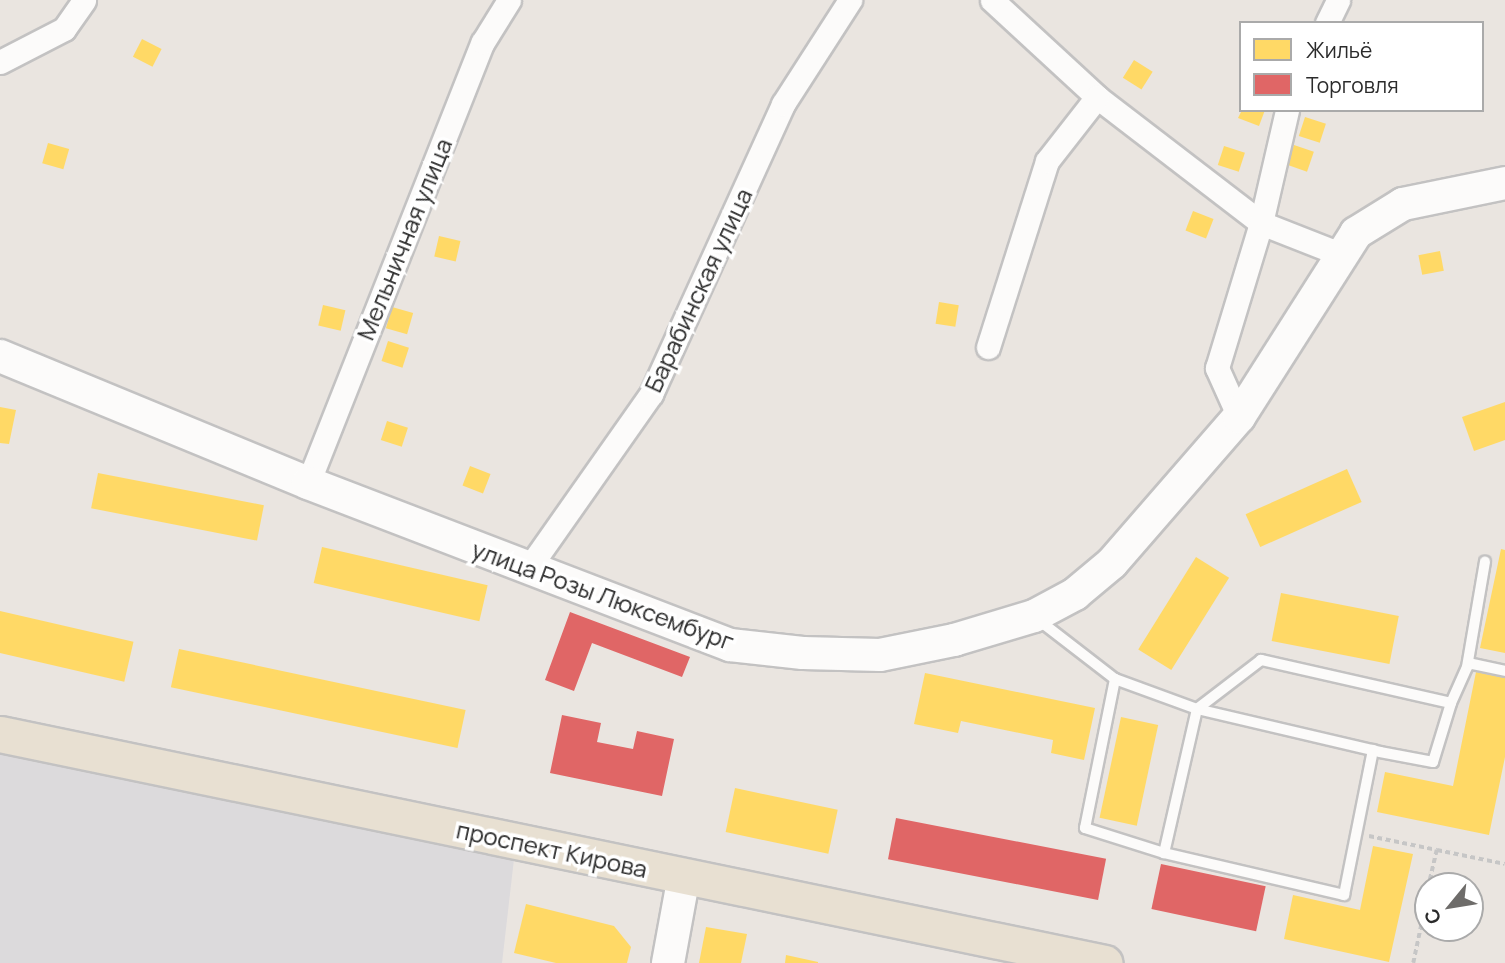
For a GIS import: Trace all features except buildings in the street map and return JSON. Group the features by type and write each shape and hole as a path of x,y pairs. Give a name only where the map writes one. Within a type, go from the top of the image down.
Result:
{"main road":[{"name":"проспект Кирова","path":"0,734 1105,963"}],"street":[{"path":"0,62 64,29 85,0"},
{"name":"Мельничная улица","path":"307,483 483,42 509,0"},
{"name":"Барабинская улица","path":"528,569 652,394 783,104 850,0"},
{"path":"992,0 1097,97 1261,223 1340,254"},
{"path":"1328,21 1338,0"},
{"path":"988,347 1047,161 1097,97"},
{"path":"1239,417 1217,368 1261,223 1287,112"},
{"name":"улица Розы Люксембург","path":"0,356 307,483 730,645 803,653 880,655 954,640 1034,616 1075,594 1112,564 1239,417 1291,342 1340,254 1356,233 1403,204 1505,183"},
{"path":"667,963 684,876"}],"lane":[{"path":"1034,616 1115,678 1198,709 1433,762 1451,703 1468,663 1485,562"},
{"path":"1164,853 1198,709 1261,660 1451,703"},
{"path":"1468,663 1505,671"},
{"path":"1115,678 1085,828 1164,853 1344,895 1373,750"}],"path":[{"path":"1356,833 1505,864"},
{"path":"1432,872 1437,850"},
{"path":"1413,963 1417,942"}],"shaded area":[{"path":"0,752 514,859 502,963 0,963"}]}
